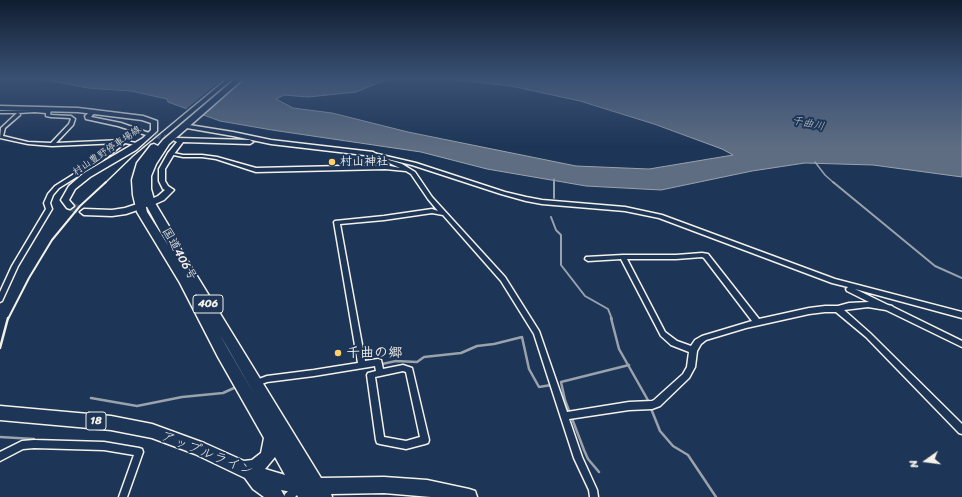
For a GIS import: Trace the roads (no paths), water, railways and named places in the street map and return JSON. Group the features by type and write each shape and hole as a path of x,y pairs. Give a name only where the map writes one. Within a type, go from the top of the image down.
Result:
{"highway":[{"name":"国道406号","path":"208,101 166,142 158,152 146,176 145,204 142,212 185,281 244,390 272,438 308,493"},
{"name":"国道406号","path":"184,124 212,101"},
{"name":"国道406号","path":"145,204 257,383 308,493"},
{"name":"アップルライン","path":"0,413 111,423 152,432 190,444 247,471 308,493"},
{"path":"272,438 270,451 266,458 261,463 247,471 259,483 277,497"},
{"name":"18","path":"308,493 384,485 417,492 427,488 469,497"}],"main road":[{"name":"村山豊野停車場線","path":"0,108 78,110 143,118 155,122 156,126 154,131 145,139 133,148 87,175 72,188 65,200 70,206"},
{"path":"84,212 112,213 145,204"}],"street":[{"path":"0,112 18,114 78,110"},
{"path":"0,112 49,112"},
{"path":"49,112 49,115 62,115 73,119 68,129 52,145"},
{"path":"92,112 88,118 118,124 146,133"},
{"path":"18,114 3,128 0,137 28,143 52,145 123,142 134,144"},
{"path":"184,124 271,142 373,154 414,164 526,199 625,209 660,216 834,282 962,344"},
{"path":"0,299 15,266 49,210 47,203 50,195 57,187 100,160 137,131"},
{"path":"145,204 161,198 170,190 165,187 161,175 169,152 178,141 216,140 267,144 271,142"},
{"path":"169,152 183,156 217,158 256,170 375,167 407,170"},
{"path":"373,154 377,157 400,165 413,173 430,198 503,279 522,308 537,333 544,350 578,458 593,490 594,497"},
{"path":"362,365 337,222 384,218 432,211 444,214"},
{"path":"623,256 663,334 674,343 693,350"},
{"path":"588,259 623,256 706,256 758,323"},
{"path":"834,282 962,315"},
{"path":"565,416 657,403 686,376 691,367 693,350 698,342 704,338 809,311 838,309 868,304 890,308"},
{"path":"838,309 868,335 962,430"},
{"path":"244,390 267,379 378,362 380,373"},
{"path":"402,368 408,370 425,440 406,445 380,440 371,375 380,373 402,368"},
{"path":"0,457 22,445 34,444 104,446 139,452 123,497"}],"water":[{"name":"千曲川","path":"280,101 293,108 332,113 408,132 576,166 649,169 733,155 722,149 654,124 581,101 962,101 962,177 873,165 805,163 752,171 661,190 586,186 487,169 421,152 220,121 168,102"}],"waterway":[{"path":"815,162 825,175 834,183"},
{"path":"554,179 554,198"},
{"path":"833,182 935,266 962,278"},
{"path":"551,217 556,230 561,235 561,265 585,296 608,309 612,319"},
{"path":"611,318 619,349 628,365"},
{"path":"382,364 396,361 417,362 424,357 461,353 477,346 494,344 522,337 529,369 539,387 551,385"},
{"path":"599,472 588,459 584,450 565,400 561,382 628,365"},
{"path":"628,365 649,402"},
{"path":"356,369 368,367"},
{"path":"91,398 137,406 182,397 223,393 234,388"},
{"path":"650,406 660,431 673,446 688,455 716,497"},
{"path":"0,437 34,439"}],"tunnel":[{"path":"146,133 175,140"},
{"path":"134,144 167,151"},
{"path":"70,206 84,212"}],"railway":[{"path":"105,183 133,156 199,101"},
{"path":"8,319 29,278 52,240 80,206 106,182"},
{"path":"0,348 8,318"}],"place":[{"name":"村山神社","path":"332,162"},
{"name":"千曲の郷","path":"338,353"}]}
